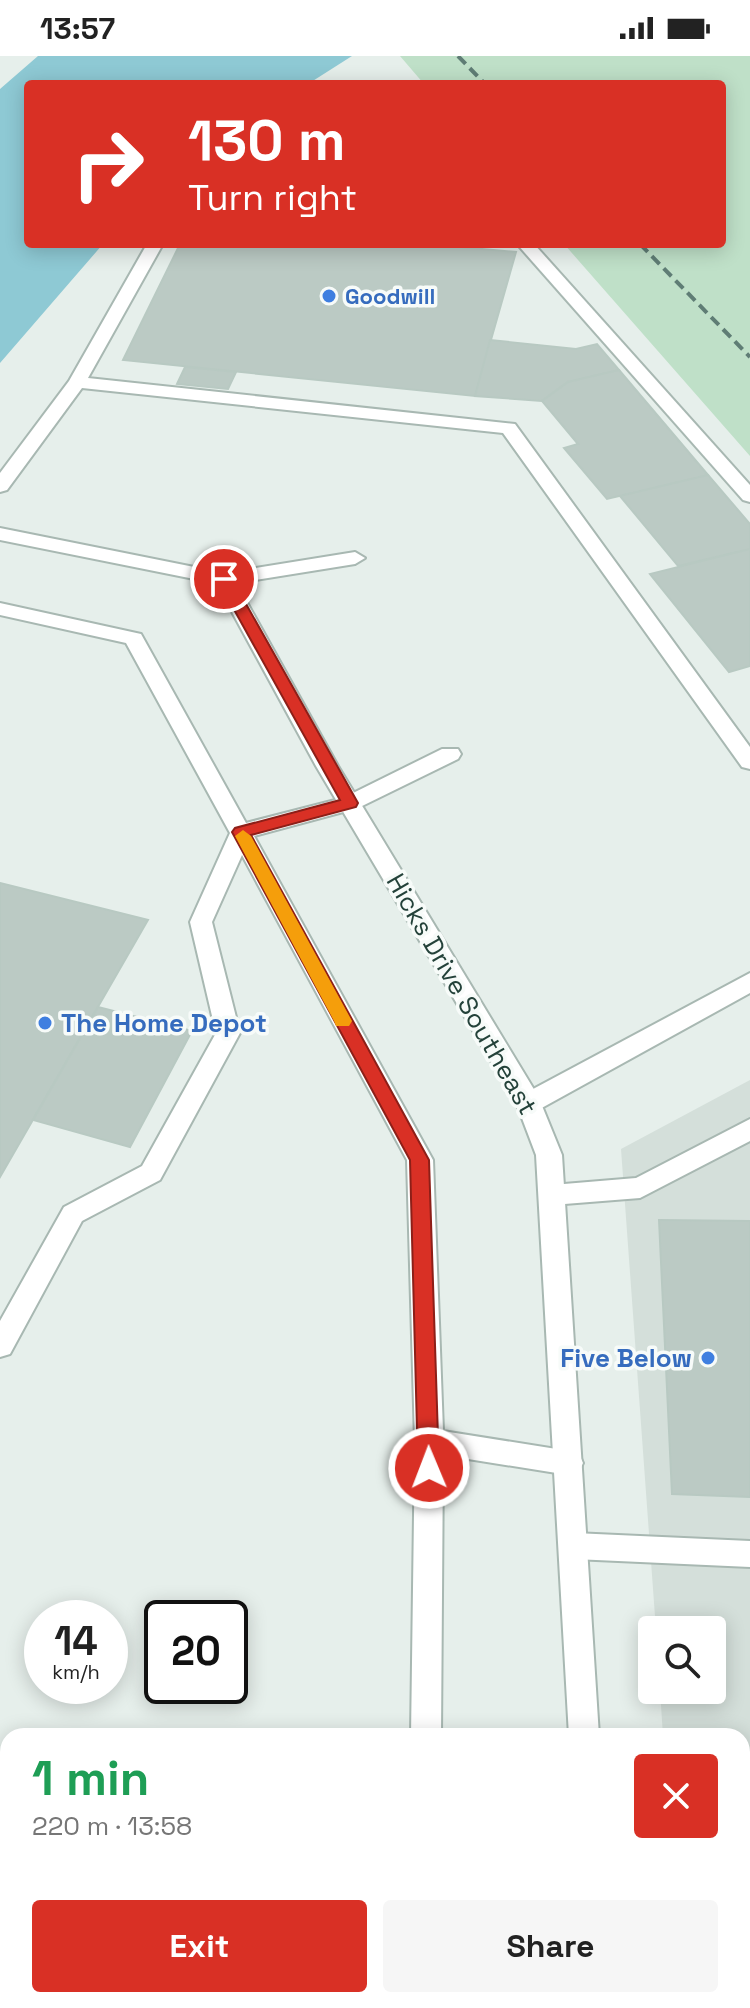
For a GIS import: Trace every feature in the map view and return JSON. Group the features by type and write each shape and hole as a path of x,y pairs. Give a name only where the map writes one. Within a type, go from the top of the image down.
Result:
{"street":[{"path":"0,486 77,382 153,248"},
{"path":"529,248 750,496"},
{"path":"77,382 509,428 750,762"},
{"path":"0,534 224,579 355,558"},
{"name":"Hicks Drive Southeast","path":"224,579 350,803 529,1103 549,1155 584,1728"},
{"path":"0,609 134,638 420,1160 429,1441 426,1728"},
{"path":"241,832 350,803 450,754"},
{"path":"0,1346 73,1214 151,1173 228,1033 201,922 241,832"},
{"path":"529,1103 750,982"},
{"path":"552,1195 640,1188 750,1129"},
{"path":"429,1441 569,1463"},
{"path":"574,1546 750,1554"}],"shaded area":[{"path":"750,1080 750,1728 662,1728 661,1704 726,1704 726,1616 655,1616 621,1149"}],"green space":[{"path":"400,56 750,56 750,456 568,248 726,248 726,80 421,80"}],"water":[{"path":"38,56 352,56 314,80 24,80 24,248 100,248 0,363 0,89"}],"building":[{"name":"Goodwill","path":"178,248 472,248 516,252 475,396 123,360"},
{"path":"490,340 576,349 597,344 619,370 568,382 542,401 475,396"},
{"path":"185,367 236,372 228,389 177,384"},
{"path":"619,370 708,475 607,499 564,448 578,444 542,401 568,382"},
{"path":"708,475 750,524 750,549 678,566 620,496"},
{"path":"750,549 750,666 729,672 650,574"},
{"name":"The Home Depot","path":"0,883 148,920 0,1177"},
{"path":"98,1007 192,1031 130,1147 33,1120"},
{"name":"Five Below","path":"659,1220 750,1221 750,1497 672,1494"}],"railway":[{"path":"458,56 481,80"},
{"path":"644,248 750,357"}],"slow traffic":[{"path":"243,836 343,1021"}],"place":[{"name":"Goodwill","path":"329,296"},
{"name":"The Home Depot","path":"45,1023"},
{"name":"Five Below","path":"708,1358"}],"route":[{"path":"224,579 350,803 241,832 420,1160 429,1468"}]}
